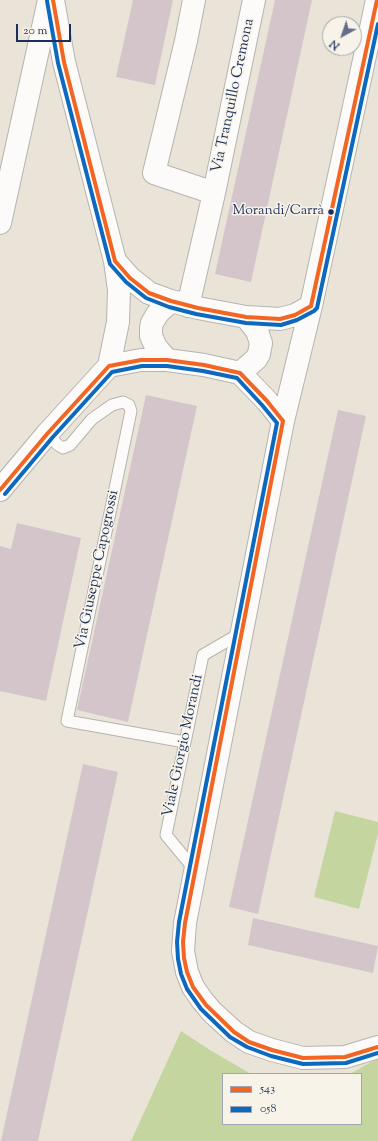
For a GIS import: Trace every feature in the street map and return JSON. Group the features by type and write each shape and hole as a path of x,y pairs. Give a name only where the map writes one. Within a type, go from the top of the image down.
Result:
{"street":[{"path":"0,223 49,0"},
{"path":"0,490 47,434 109,366 117,333 119,313 118,280 115,261 64,62 53,0"},
{"name":"Via Tranquillo Cremona","path":"194,0 186,41 154,173 214,193"},
{"name":"Via Tranquillo Cremona","path":"180,304 214,193 254,0"},
{"path":"377,0 311,306 283,421 185,923 183,942 187,972 193,987 212,1012 241,1037 260,1046 303,1058 334,1058 354,1055 378,1047"},
{"path":"115,261 130,278 149,293 180,304 246,317 280,319 295,315 311,306"},
{"path":"167,360 153,342 151,328 152,323 158,313 180,304"},
{"path":"240,373 256,359 259,354 261,343 257,331 246,317"},
{"path":"109,366 141,360 167,360 204,365 240,373 267,401 283,421"}],"lane":[{"name":"Via Giuseppe Capogrossi","path":"47,434 63,448 70,445 92,418 112,405 123,402 129,405 131,410 66,721 185,742"},
{"name":"Viale Giorgio Morandi","path":"195,871 166,835 203,655 242,633"}],"green space":[{"path":"335,811 378,822 378,834 359,909 314,897"},
{"path":"181,1031 249,1073 222,1073 222,1125 362,1125 362,1073 352,1073 378,1058 378,1141 131,1141"}],"building":[{"path":"133,0 173,0 155,85 116,77"},
{"path":"275,0 312,0 251,282 215,274"},
{"path":"146,395 197,406 128,722 77,710"},
{"path":"338,410 366,416 258,914 229,907"},
{"path":"17,523 81,538 46,701 0,691 0,546 11,549"},
{"path":"83,764 118,772 38,1141 1,1141"},
{"path":"253,918 378,946 373,973 248,945"}],"transit line":[{"name":"543","path":"53,0 64,62 115,261 130,278 149,293 171,301 198,308 246,317 280,319 295,315 311,306"},
{"name":"543","path":"311,306 377,0"},
{"name":"058","path":"47,1 58,63 110,264 126,282 146,298 169,307 196,314 246,323 281,325 297,320 317,308 378,24"},
{"name":"543","path":"0,490 47,434 109,366 141,360 167,360 204,365 240,373 267,401 283,421"},
{"name":"058","path":"5,494 52,438 112,372 142,366 167,366 237,378 277,423 179,922 177,942 178,959 181,974 187,989 201,1009 230,1037 247,1047 271,1056 303,1064 346,1063 378,1053"},
{"name":"543","path":"283,421 185,923 183,942 184,958 187,972 193,987 206,1005 234,1032 249,1042 303,1058 345,1057 378,1047"}],"place":[{"name":"Morandi/Carrà","path":"331,212"}]}
